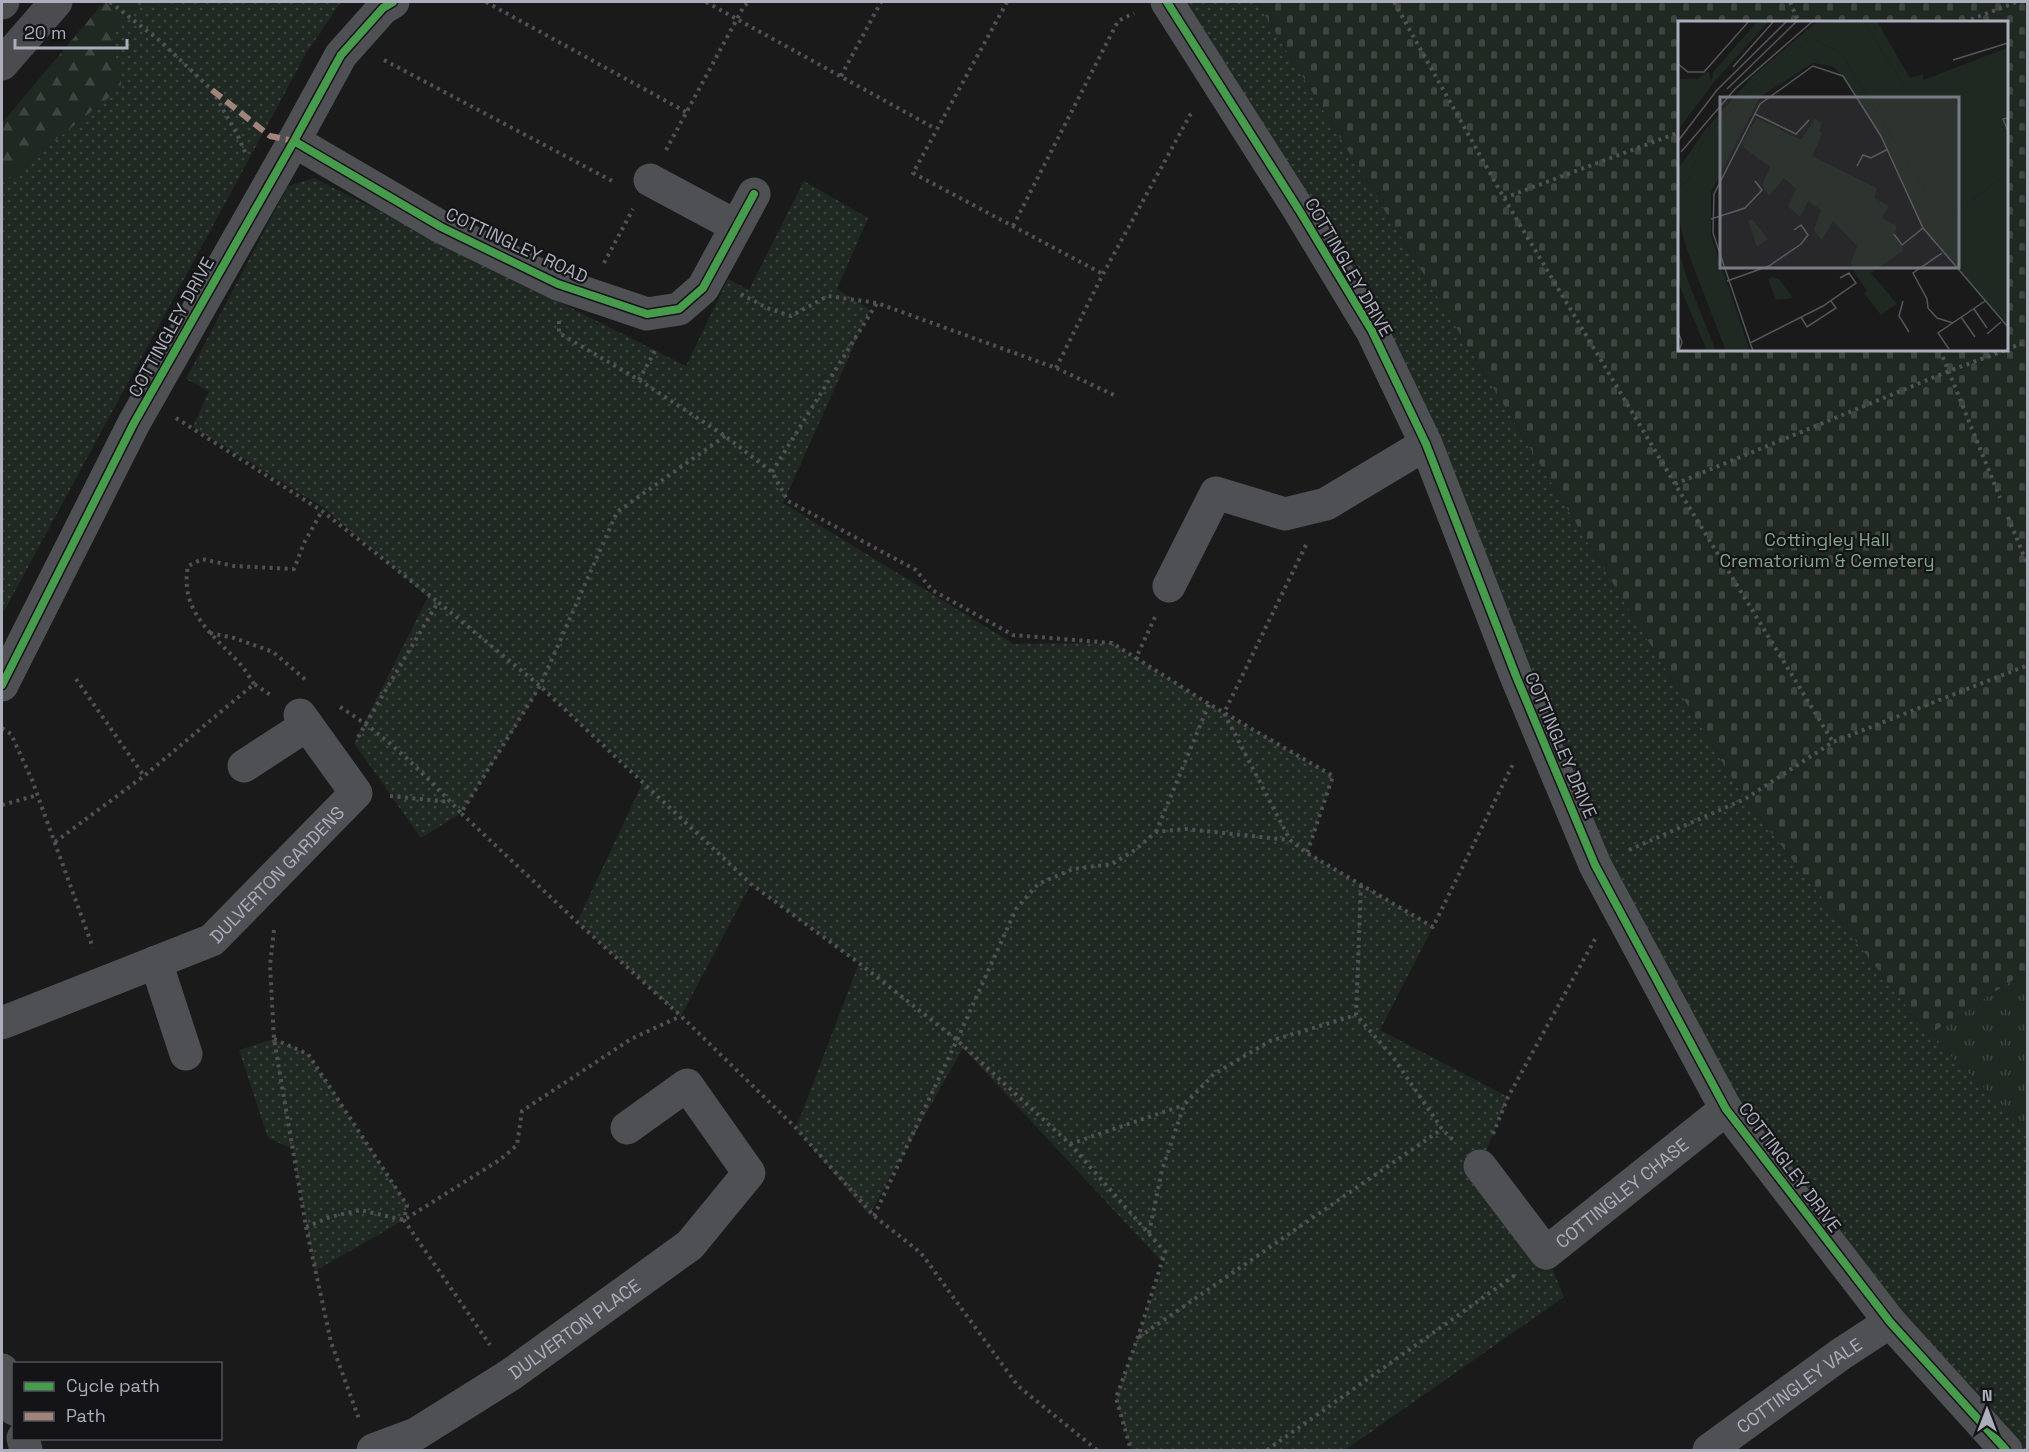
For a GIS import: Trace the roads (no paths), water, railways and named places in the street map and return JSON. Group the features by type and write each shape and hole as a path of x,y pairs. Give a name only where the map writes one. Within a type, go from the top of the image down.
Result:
{"highway":[{"path":"2,64 56,2"}],"street":[{"name":"COTTINGLEY DRIVE","path":"2,685 147,399 341,55 383,8 393,2"},
{"name":"COTTINGLEY DRIVE","path":"1167,2 1299,210 1372,331 1426,444 1535,721 1595,865 1726,1108 1890,1322 2006,1450"},
{"name":"COTTINGLEY ROAD","path":"294,141 441,227 558,285 647,314 678,309 703,288 754,194"},
{"path":"635,182 736,226"},
{"path":"1169,586 1216,492 1285,514 1326,504 1426,444"},
{"name":"DULVERTON GARDENS","path":"2,1023 212,940 348,782 303,720 244,766"},
{"path":"156,962 186,1054"},
{"name":"DULVERTON PLACE","path":"368,1440 416,1434 510,1375 690,1245 749,1173 687,1085 627,1128"},
{"name":"COTTINGLEY CHASE","path":"1480,1166 1546,1253 1726,1108"},
{"name":"COTTINGLEY VALE","path":"1709,1450 1841,1354 1890,1322"},
{"path":"2,1370 12,1402"}],"park label":[{"name":"Cottingley Hall Crematorium & Cemetery","path":"1827,549"}]}
